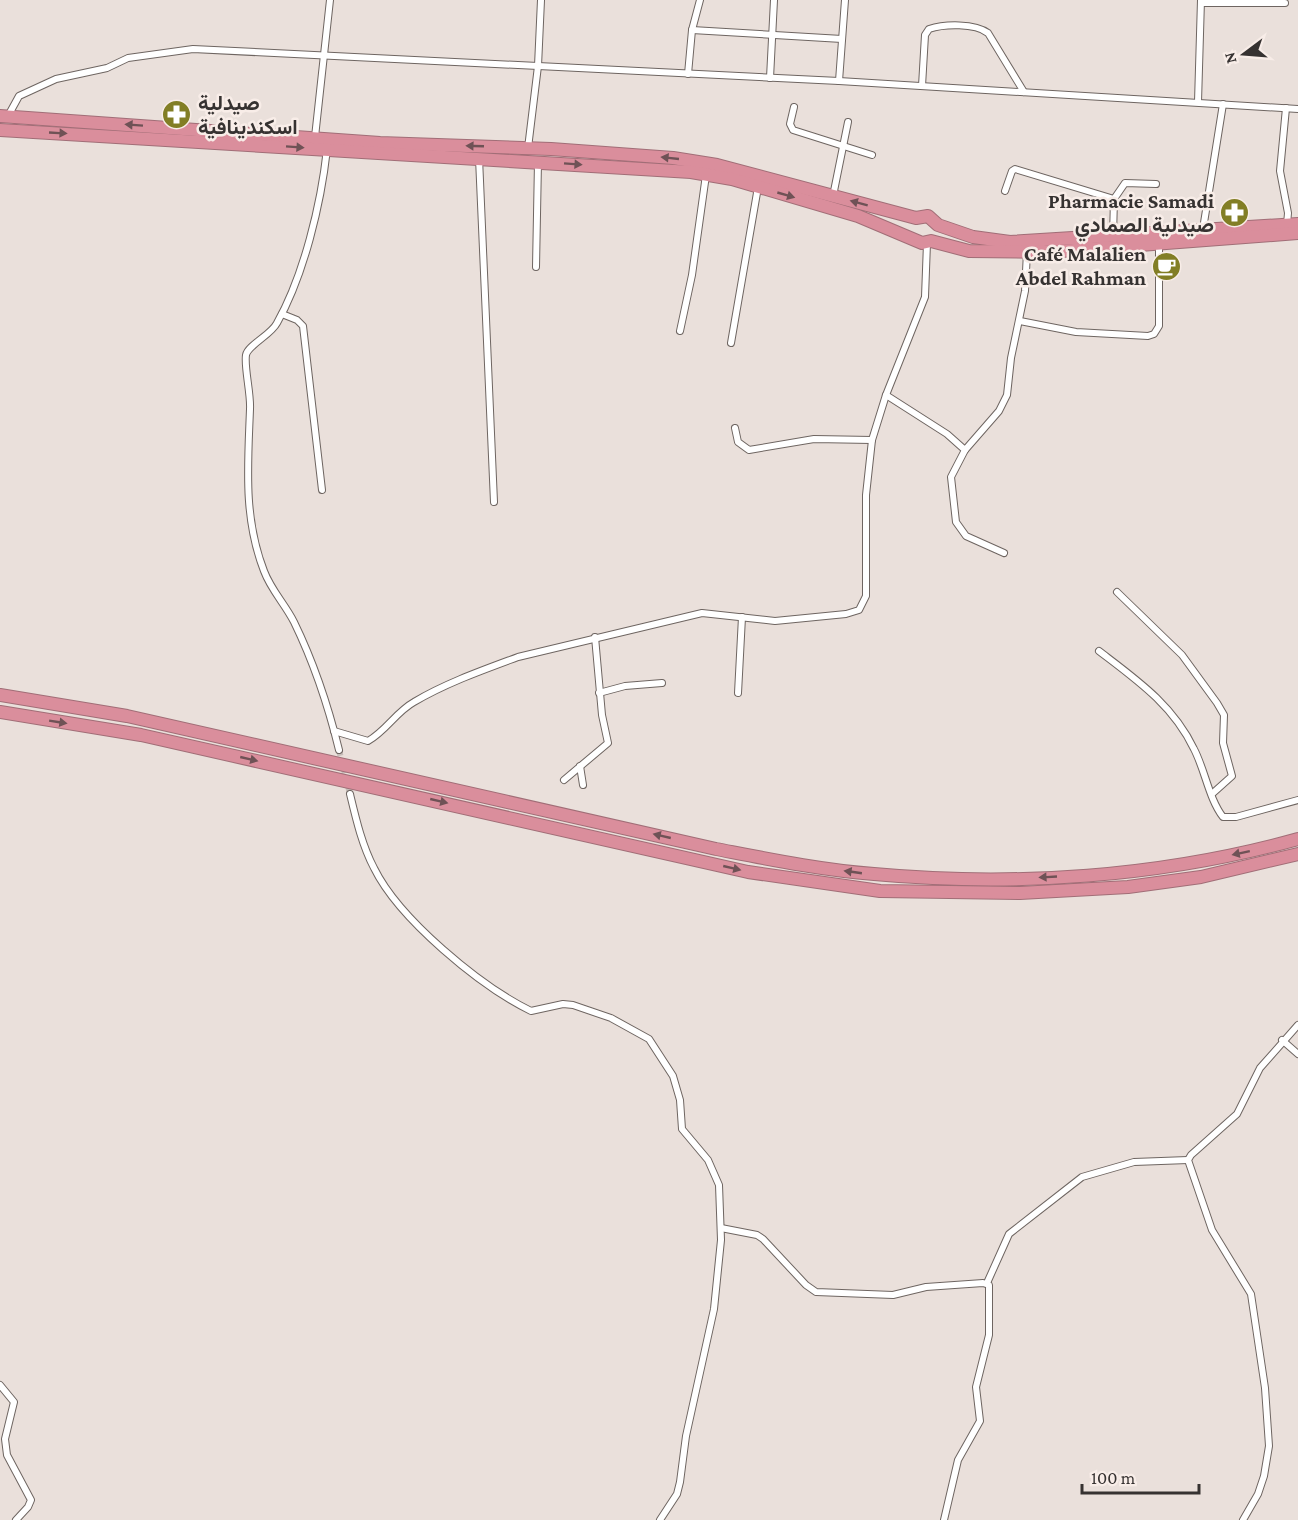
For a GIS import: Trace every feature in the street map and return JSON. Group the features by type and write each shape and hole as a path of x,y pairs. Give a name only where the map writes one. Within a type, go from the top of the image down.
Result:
{"highway":[{"path":"4,116 634,155 717,165 916,218 928,216 938,225 973,237 1010,242 1292,224"},
{"path":"0,129 706,174 858,216 914,238 969,250 1027,252 1298,233"},
{"path":"914,238 910,230 916,218"},
{"path":"929,242 937,234 938,225"},
{"path":"0,695 127,716 716,849 789,863 873,874 1022,878 1118,873 1207,860 1298,839"},
{"path":"0,712 141,735 748,872 880,891 1020,894 1128,887 1202,877 1298,854"}],"street":[{"path":"315,137 330,0"},
{"path":"528,148 538,66 541,0"},
{"path":"687,74 692,30 700,0"},
{"path":"770,78 774,0"},
{"path":"839,81 845,0"},
{"path":"1198,102 1201,2 1285,3"},
{"path":"922,86 925,35 929,29 962,27 982,29 988,33 1024,92"},
{"path":"692,30 842,39"},
{"path":"4,116 15,100 27,91 56,79 107,68 128,58 194,49 839,81 1298,109"},
{"path":"1203,229 1223,104"},
{"path":"794,106 790,124 793,130 872,155"},
{"path":"1286,108 1280,171 1292,224"},
{"path":"833,196 848,122"},
{"path":"327,149 317,213 282,314 271,333 251,348 246,356 250,395 246,470 256,546 264,571 292,619 311,658 323,688 339,750"},
{"path":"479,158 494,502"},
{"path":"536,267 538,162"},
{"path":"1005,191 1012,171 1015,170 1114,199"},
{"path":"680,331 692,275 706,174"},
{"path":"1113,236 1114,199 1125,183 1156,184"},
{"path":"731,343 758,187"},
{"path":"334,731 368,741 385,729 412,703 468,677 518,657 595,637 702,613 795,620 854,612 864,604 867,586 866,495 872,440 886,395 925,297 929,242"},
{"path":"1020,321 1076,332 1154,334 1159,326 1158,243"},
{"path":"1004,554 966,536 956,522 951,477 965,450 1004,404 1011,358 1020,321 1028,264 1027,252"},
{"path":"282,314 297,320 303,326 322,490"},
{"path":"886,395 947,434 965,450"},
{"path":"735,428 738,442 749,450 814,439 872,440"},
{"path":"1117,592 1182,655 1222,711 1225,725 1223,743 1232,776 1213,793"},
{"path":"738,693 742,617"},
{"path":"564,780 608,743 599,693 595,637"},
{"path":"1099,651 1155,695 1174,714 1194,749 1221,815 1226,818 1298,800"},
{"path":"599,693 624,687 663,683"},
{"path":"580,765 583,785"},
{"path":"350,794 360,832 374,869 396,902 428,935 482,979 531,1011 563,1004 573,1005 611,1018 649,1039 673,1076 680,1100 682,1129 715,1173 719,1185 721,1228 714,1309 686,1436 677,1494 660,1520"},
{"path":"1188,1160 1237,1114 1260,1068 1282,1040 1298,1025"},
{"path":"1282,1040 1298,1053"},
{"path":"987,1283 1009,1234 1082,1177 1134,1162 1188,1160"},
{"path":"1188,1160 1212,1230 1251,1294 1265,1388 1269,1446 1264,1476 1242,1520"},
{"path":"721,1228 757,1235 764,1239 806,1286 816,1292 893,1295 935,1286 987,1283"},
{"path":"944,1520 958,1460 980,1421 976,1387 989,1335 990,1289 987,1283"},
{"path":"0,1385 14,1402 5,1439 7,1455 31,1500 16,1520"}],"tunnel":[{"path":"339,750 350,794"}],"place":[{"name":"صيدلية اسكندينافية","path":"177,115"},
{"name":"Pharmacie Samadi صيدلية الصمادي","path":"1235,213"},
{"name":"Café Malalien Abdel Rahman","path":"1167,266"}]}
